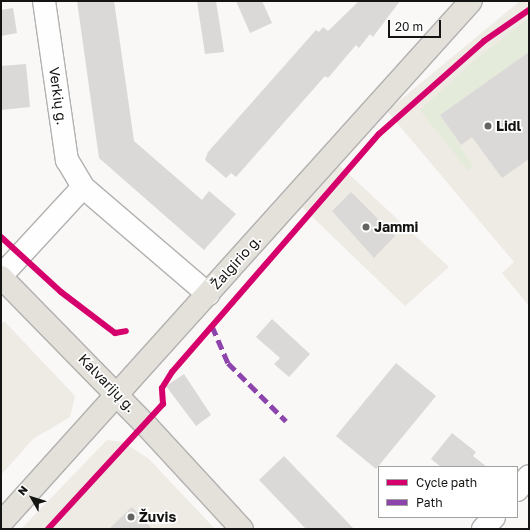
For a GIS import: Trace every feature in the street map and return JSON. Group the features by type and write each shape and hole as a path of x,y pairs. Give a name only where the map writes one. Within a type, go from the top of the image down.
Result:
{"main road":[{"name":"Žalgirio g.","path":"1,523 471,1"},
{"name":"Kalvarijų g.","path":"1,276 118,394 242,529"}],"street":[{"name":"Verkių g.","path":"44,1 67,160 83,187 208,294"},
{"path":"1,276 83,187"},
{"path":"518,489 529,476"},
{"path":"483,529 493,518"}],"shaded area":[{"path":"520,1 529,1 529,306 502,273 514,262 387,111"},
{"path":"339,165 449,267 405,306 302,207"},
{"path":"4,321 75,396 70,417 33,439 1,475 1,325"},
{"path":"107,440 123,442 149,459 215,529 21,529"}],"green space":[{"path":"529,18 529,52 440,115 473,166 468,171 420,110 476,59"}],"building":[{"path":"77,1 114,1 134,141 202,200 209,191 236,214 204,250 99,158"},
{"path":"197,1 216,1 224,52 205,54"},
{"path":"236,1 262,1 272,23 250,33"},
{"path":"359,1 400,1 373,37 370,34 359,48 356,45 328,78 325,76 236,177 231,173 226,178 205,160 208,152 316,30 319,32 323,27 328,31"},
{"path":"13,8 17,33 1,36 1,10"},
{"name":"Lidl","path":"529,52 529,159 502,178 472,137 461,145 440,115"},
{"path":"26,64 30,107 1,110 1,66"},
{"name":"Jammi","path":"351,192 395,236 374,258 332,211"},
{"path":"272,319 310,354 289,377 274,364 280,358 256,337"},
{"path":"396,363 436,396 376,469 336,436"},
{"path":"184,374 211,415 196,426 166,386"},
{"path":"452,433 476,452 473,456 486,466 440,466 431,459"},
{"path":"284,456 354,529 306,529 259,480"},
{"path":"132,507 152,529 109,529"}],"marked path":[{"path":"212,326 228,363 286,421"}],"cycle path":[{"path":"48,529 163,404 162,388 172,372 379,134 484,41 529,10"},
{"path":"1,237 61,292 115,333 126,331"}],"place":[{"name":"Lidl","path":"488,126"},
{"name":"Jammi","path":"366,227"},
{"name":"Žuvis","path":"131,517"}]}
